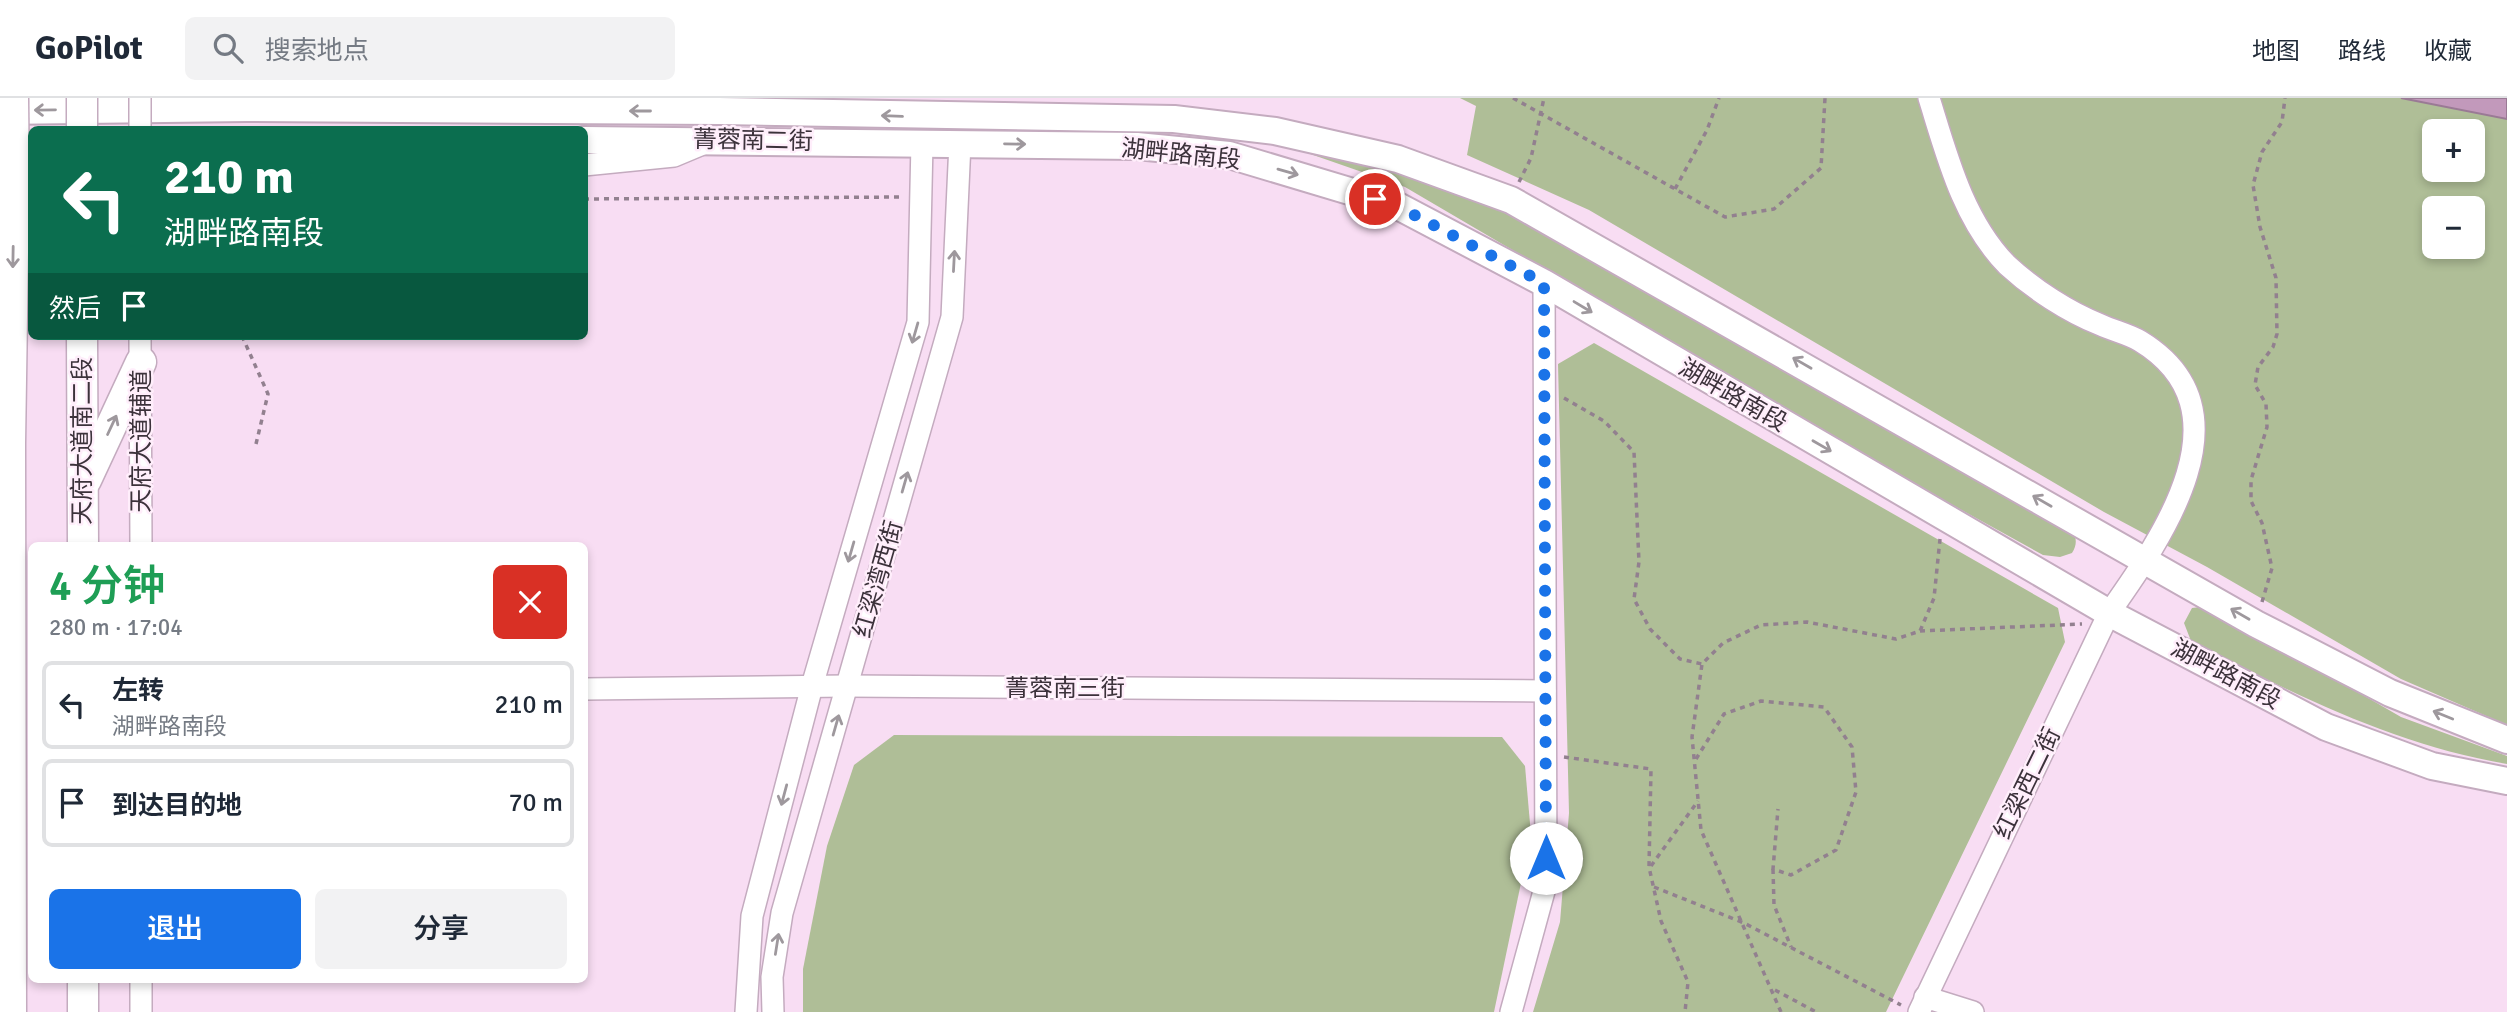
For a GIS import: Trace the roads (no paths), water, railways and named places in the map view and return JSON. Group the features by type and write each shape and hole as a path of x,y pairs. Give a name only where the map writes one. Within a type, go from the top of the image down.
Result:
{"highway":[{"path":"11,1012 10,444 13,98"},
{"path":"82,98 82,126"},
{"name":"天府大道南二段","path":"82,340 83,542"},
{"path":"83,486 141,349"},
{"path":"83,983 83,1012"}],"main road":[{"name":"菁蓉南二街","path":"0,111 261,108 719,111 926,107 960,119"},
{"path":"922,143 926,107"},
{"name":"湖畔路南段","path":"960,119 1137,146 1229,155 1395,205 1544,283 1942,516 2106,618 2326,727 2432,766 2507,781"},
{"name":"湖畔路南段","path":"922,143 960,119 1174,119 1275,131 1398,159 1511,200 2256,624 2390,693 2507,740"},
{"name":"菁蓉南二街","path":"588,139 922,143"},
{"path":"0,141 28,140"}],"street":[{"path":"140,126 141,98"},
{"path":"673,98 719,111"},
{"name":"红梁西二街","path":"1915,1005 2106,618 2146,560 2192,467 2192,410 2182,385 2165,360 2149,346 2068,309 2008,265 1967,209 1929,98"},
{"name":"红梁湾西街","path":"773,1012 772,977 782,914 952,317 960,119"},
{"path":"588,165 674,156 715,139"},
{"name":"红梁湾西街","path":"746,1012 752,916 812,687 918,322 922,143"},
{"path":"1511,1012 1546,884 1544,283"},
{"name":"天府大道辅道","path":"141,349 141,542"},
{"name":"菁蓉南三街","path":"588,690 847,687 1545,691"},
{"path":"141,983 141,1012"},
{"path":"1915,1005 1973,1012"}]}
